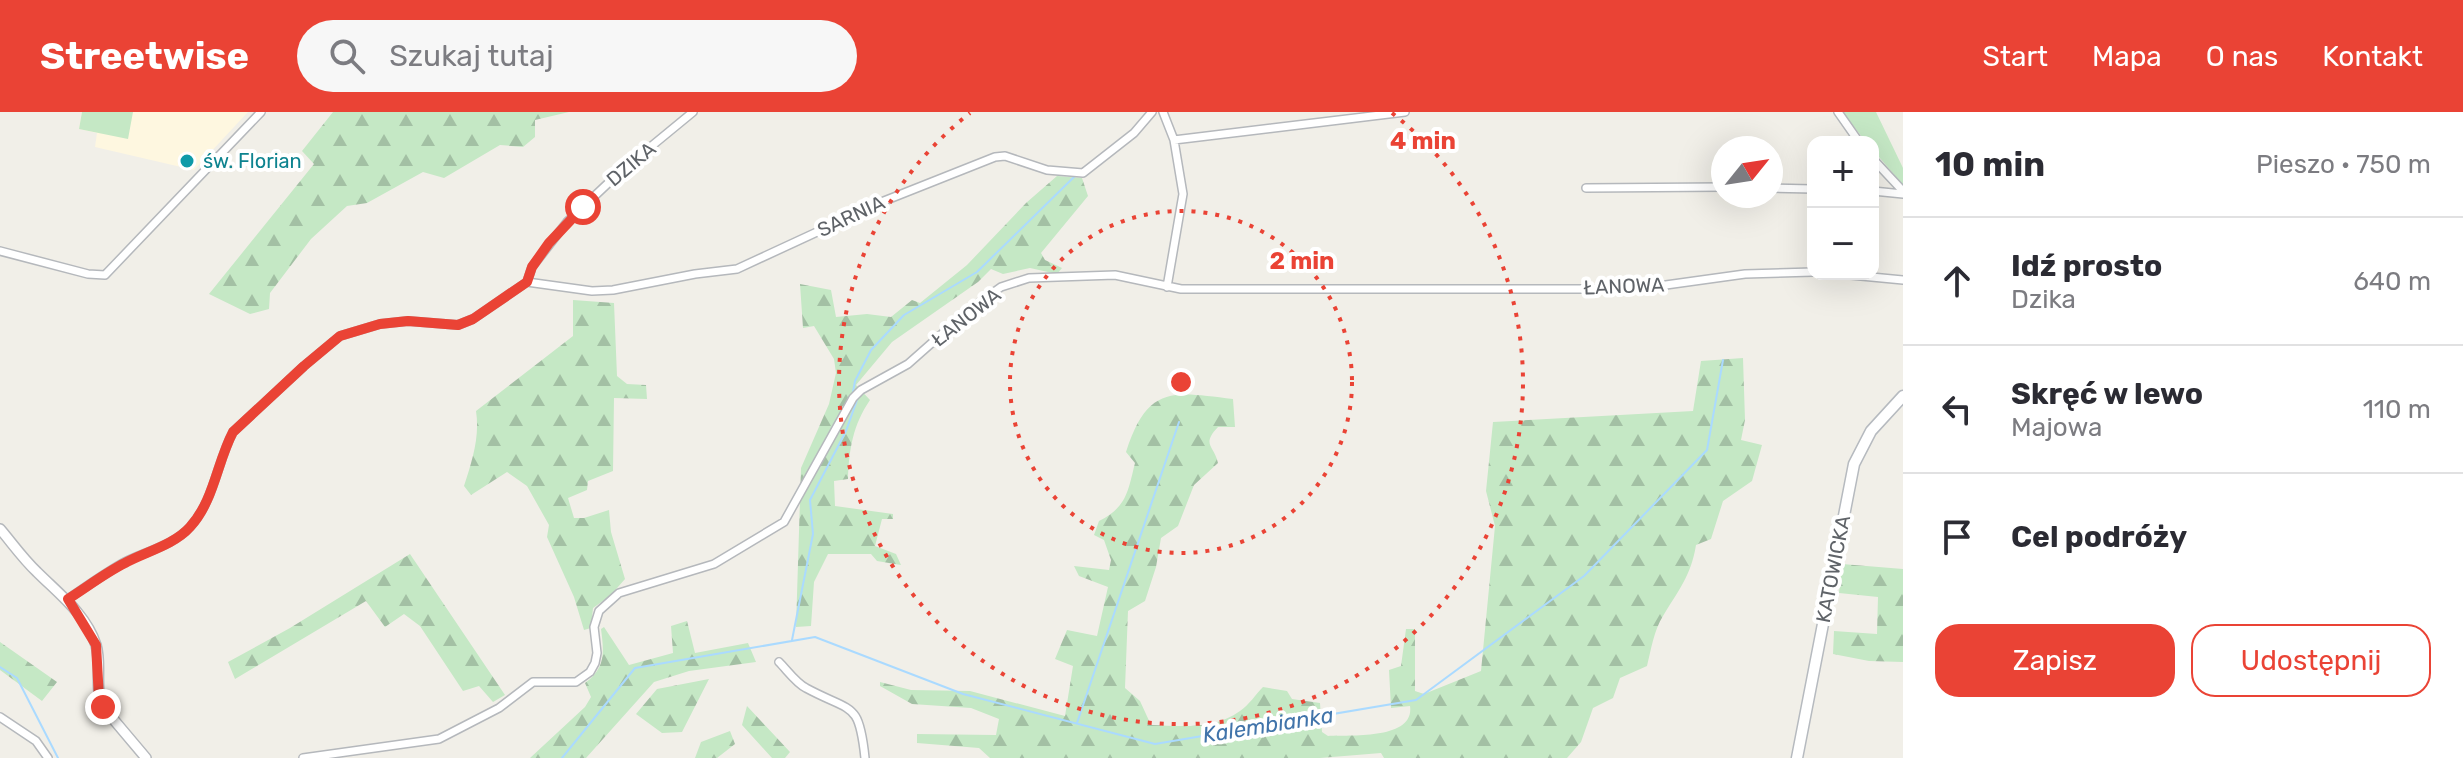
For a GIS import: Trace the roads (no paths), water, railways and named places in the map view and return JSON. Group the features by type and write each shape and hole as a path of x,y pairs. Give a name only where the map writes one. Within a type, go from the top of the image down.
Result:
{"main road":[{"name":"KATOWICKA","path":"1797,758 1854,464 1866,437 1903,396"}],"street":[{"path":"0,251 88,274 105,275 261,112"},
{"name":"DZIKA","path":"68,599 124,563 171,541 190,528 213,488 225,447 233,432 340,336 380,324 408,321 458,325 473,319 527,282 532,267 567,222 620,172 693,112"},
{"name":"SARNIA","path":"527,282 592,291 613,290 737,269 884,201 995,157 1009,157 1047,170 1083,173 1134,133 1152,112"},
{"path":"1163,112 1174,140 1183,194 1167,287"},
{"path":"1174,140 1405,112"},
{"path":"1838,112 1855,136"},
{"path":"1879,166 1903,192"},
{"path":"1586,188 1711,187"},
{"path":"1783,188 1807,189"},
{"path":"1879,191 1903,192"},
{"name":"ŁANOWA","path":"303,758 439,739 499,708 533,682 576,682 590,672 595,663 594,627 604,604 619,593 728,557 784,522 853,398 861,390 908,364 969,310 1001,287 1029,278 1115,275 1167,287 1637,289 1745,274 1807,272"},
{"path":"1879,278 1903,280"},
{"path":"0,529 35,570 68,599 96,645 99,698 103,707 146,758"},
{"path":"779,662 804,687 849,708 861,724 865,758"},
{"path":"0,717 36,741 48,758"}],"waterway":[{"path":"853,392 855,381 871,350 904,315 977,272 1076,175"},
{"name":"Kalembianka","path":"562,758 635,668 815,637 963,694 1155,744 1416,700 1584,576 1707,450 1723,360"},
{"path":"792,640 813,534 810,500 846,431 857,400"},
{"path":"1077,723 1179,422"},
{"name":"Kalembianka","path":"0,667 17,678 58,758"}],"place":[{"name":"św. Florian","path":"187,161"}]}
